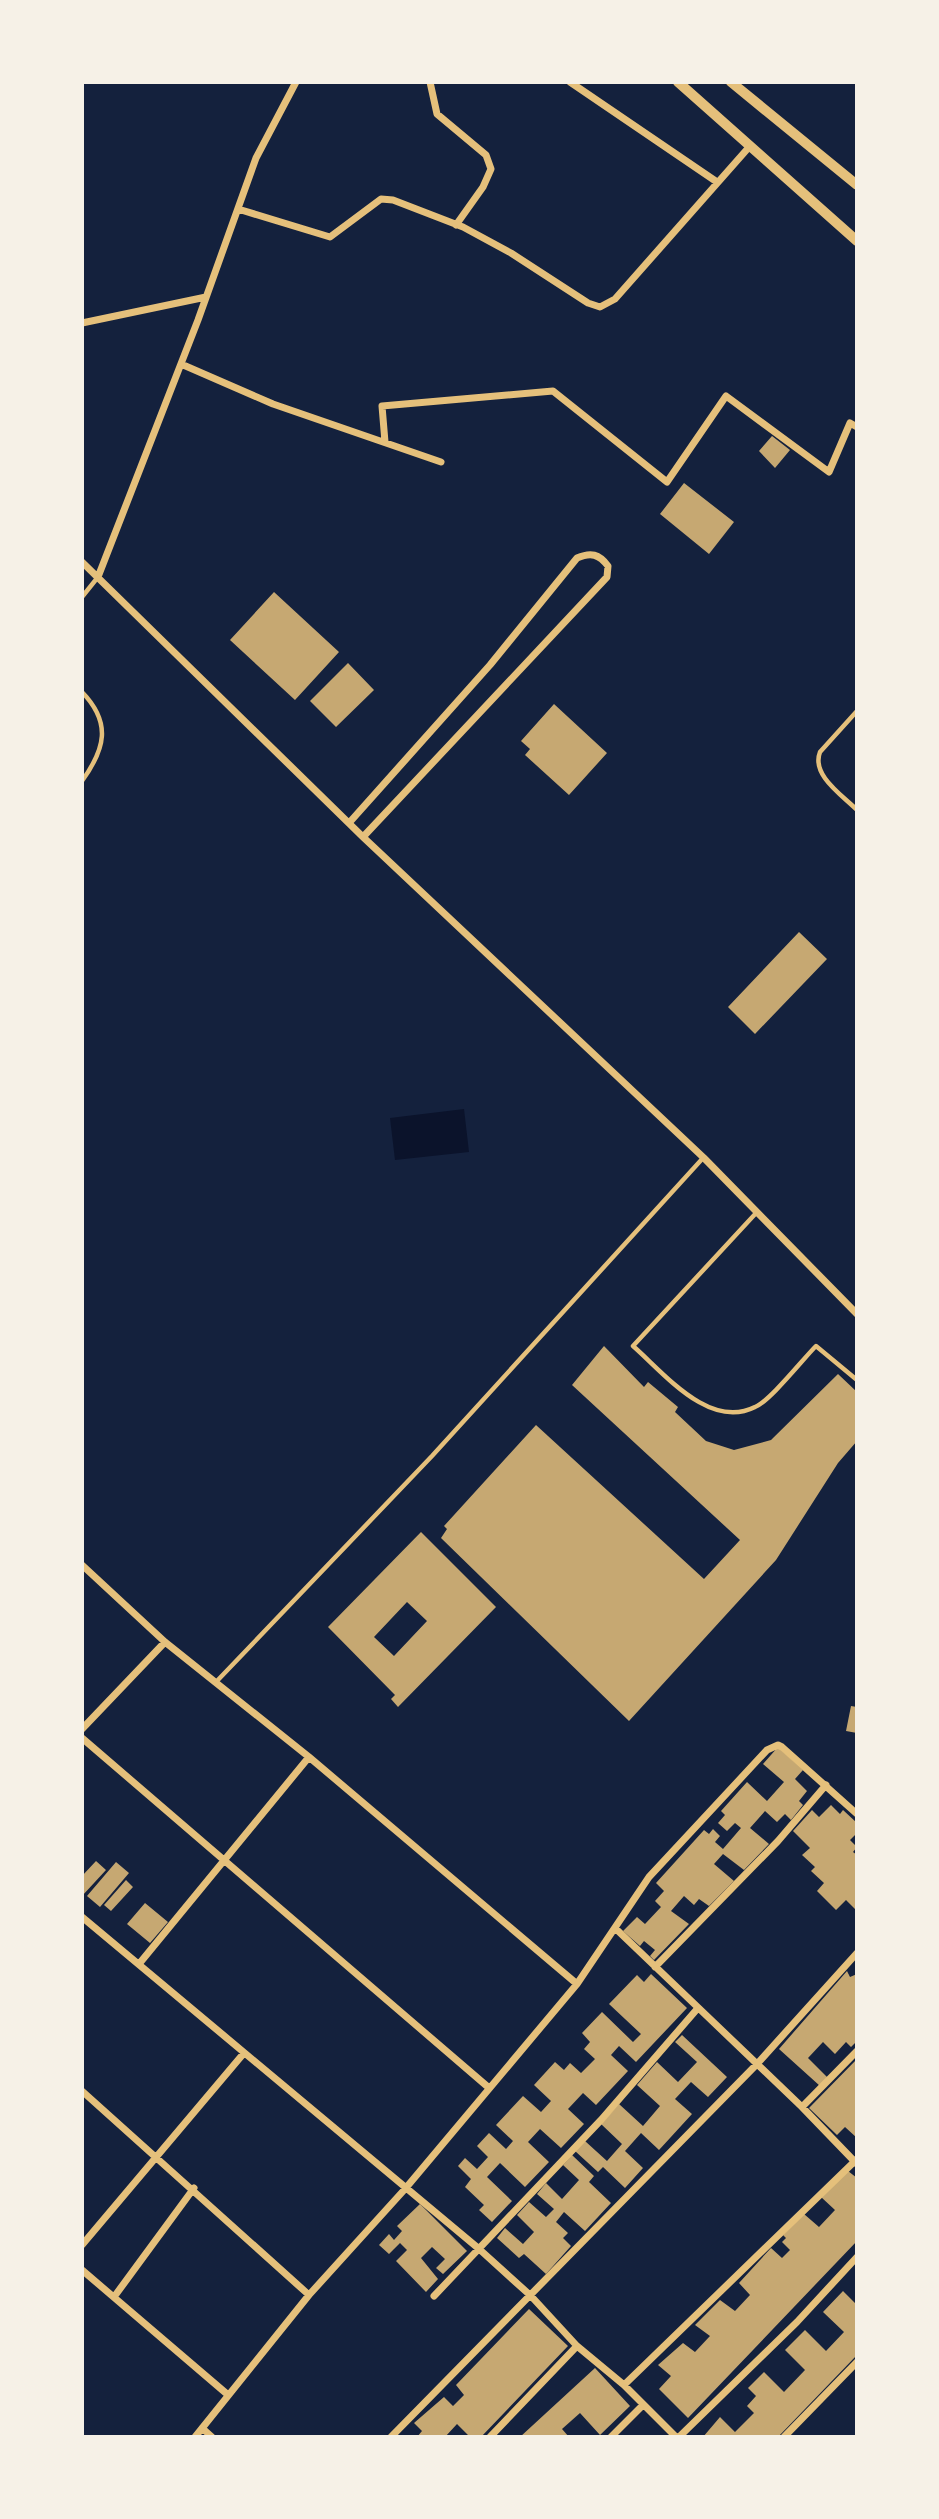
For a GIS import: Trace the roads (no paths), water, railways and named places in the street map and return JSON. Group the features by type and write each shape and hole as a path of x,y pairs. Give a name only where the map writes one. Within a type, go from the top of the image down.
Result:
{"main road":[{"path":"678,82 857,241"},
{"path":"732,82 857,185"}],"street":[{"path":"98,577 181,364 256,158 296,82"},
{"path":"430,82 437,114 486,155 491,169 483,187 456,225"},
{"path":"570,82 717,182"},
{"path":"238,209 327,237 335,234 381,199 393,200 456,225 511,253 587,303 600,307 615,299 750,146"},
{"path":"82,323 206,297"},
{"path":"181,364 274,404 441,462"},
{"path":"385,442 382,406 553,391 667,482 726,396 829,472 850,423 857,427"},
{"path":"349,823 490,664 577,558 589,553 601,557 608,566 607,577 363,837"},
{"path":"82,562 363,837 704,1157 857,1314"},
{"path":"82,1565 165,1642 309,1757 576,1984"},
{"path":"82,1728 165,1642"},
{"path":"82,1738 227,1859 488,2087"},
{"path":"195,2437 309,2295 405,2189 576,1984 649,1877 767,1750 778,1745 782,1747 857,1814"},
{"path":"139,1964 309,1757"},
{"path":"655,1967 778,1841 826,1785"},
{"path":"82,1917 478,2248 531,2296 577,2346 624,2385 677,2437 797,2322 857,2257"},
{"path":"615,1928 856,2162 624,2385"},
{"path":"391,2437 757,2064 857,1952"},
{"path":"434,2296 601,2120 698,2007"},
{"path":"802,2107 857,2051"},
{"path":"82,2245 156,2154 244,2053"},
{"path":"82,2091 194,2188 309,2295"},
{"path":"114,2297 194,2188"},
{"path":"82,2270 227,2394"},
{"path":"490,2437 577,2346"},
{"path":"784,2437 857,2362"},
{"path":"611,2437 643,2405"},
{"path":"202,2428 212,2437"}],"lane":[{"path":"82,597 98,577"},
{"path":"82,692 93,703 101,722 103,738 98,759 82,781"},
{"path":"857,711 821,751 817,760 819,770 857,810"},
{"path":"216,1682 432,1456 704,1157"},
{"path":"757,1212 633,1346 704,1407 730,1413 757,1407 816,1346 857,1380"}],"water":[{"path":"464,1109 469,1152 395,1160 390,1118"}]}
